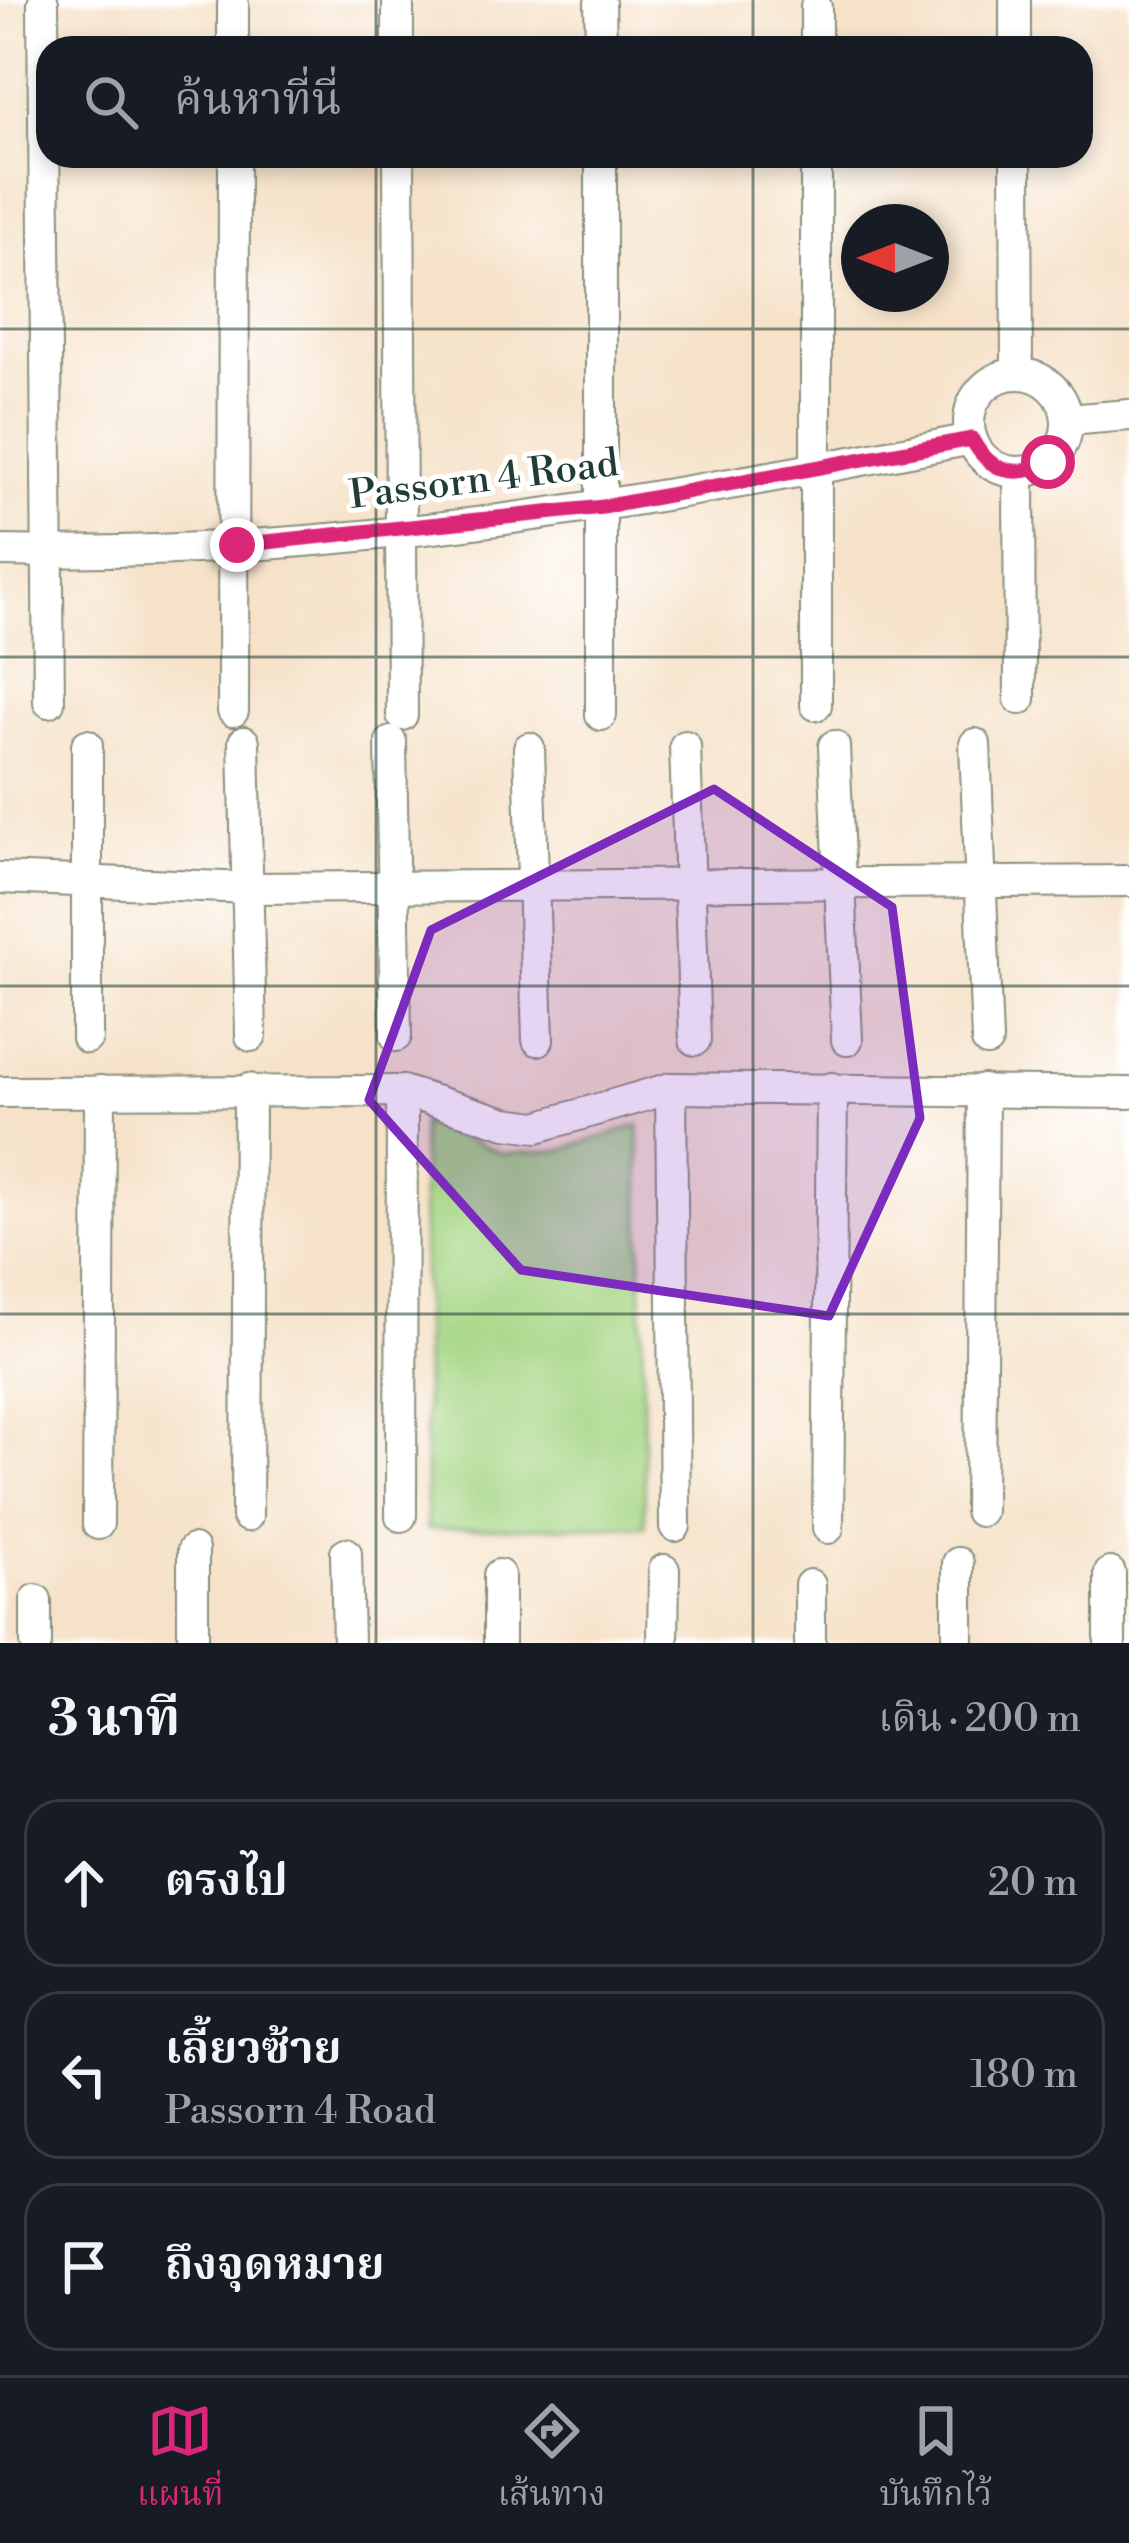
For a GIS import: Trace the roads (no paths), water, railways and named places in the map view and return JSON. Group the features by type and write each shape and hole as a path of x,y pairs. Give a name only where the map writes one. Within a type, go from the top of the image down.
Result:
{"street":[{"path":"398,0 398,36"},
{"path":"1015,0 1015,36"},
{"path":"43,3 43,36"},
{"path":"600,3 601,36"},
{"path":"233,4 233,36"},
{"path":"816,7 816,36"},
{"path":"45,168 49,702"},
{"path":"233,711 237,545 234,168"},
{"path":"396,1036 402,531 399,168"},
{"path":"601,168 601,715"},
{"path":"816,168 816,705"},
{"path":"1016,168 1017,373"},
{"path":"1017,373 1046,382 1057,392 1068,420 1066,436 1048,462 1019,472 990,464 972,439 971,409 988,383 1017,373"},
{"path":"1068,420 1129,415"},
{"name":"Passorn 4 Road","path":"0,551 237,545 402,531 603,507 972,439"},
{"path":"1019,472 1020,699"},
{"path":"244,742 251,1036"},
{"path":"975,744 987,1041"},
{"path":"87,746 87,1038"},
{"path":"686,746 695,1040"},
{"path":"834,746 847,1040"},
{"path":"529,748 538,1040"},
{"path":"0,878 250,887 1129,881"},
{"path":"671,1088 675,1526"},
{"path":"0,1092 402,1090 506,1123 537,1127 671,1088 1129,1093"},
{"path":"828,1528 832,1088"},
{"path":"247,1516 249,1089"},
{"path":"98,1524 100,1090"},
{"path":"401,1516 402,1090"},
{"path":"980,1510 983,1090"},
{"path":"193,1550 193,1643"},
{"path":"346,1553 347,1643"},
{"path":"958,1563 958,1643"},
{"path":"663,1643 664,1570"},
{"path":"1110,1573 1110,1643"},
{"path":"499,1575 499,1643"},
{"path":"809,1643 810,1585"},
{"path":"36,1600 36,1643"}]}
